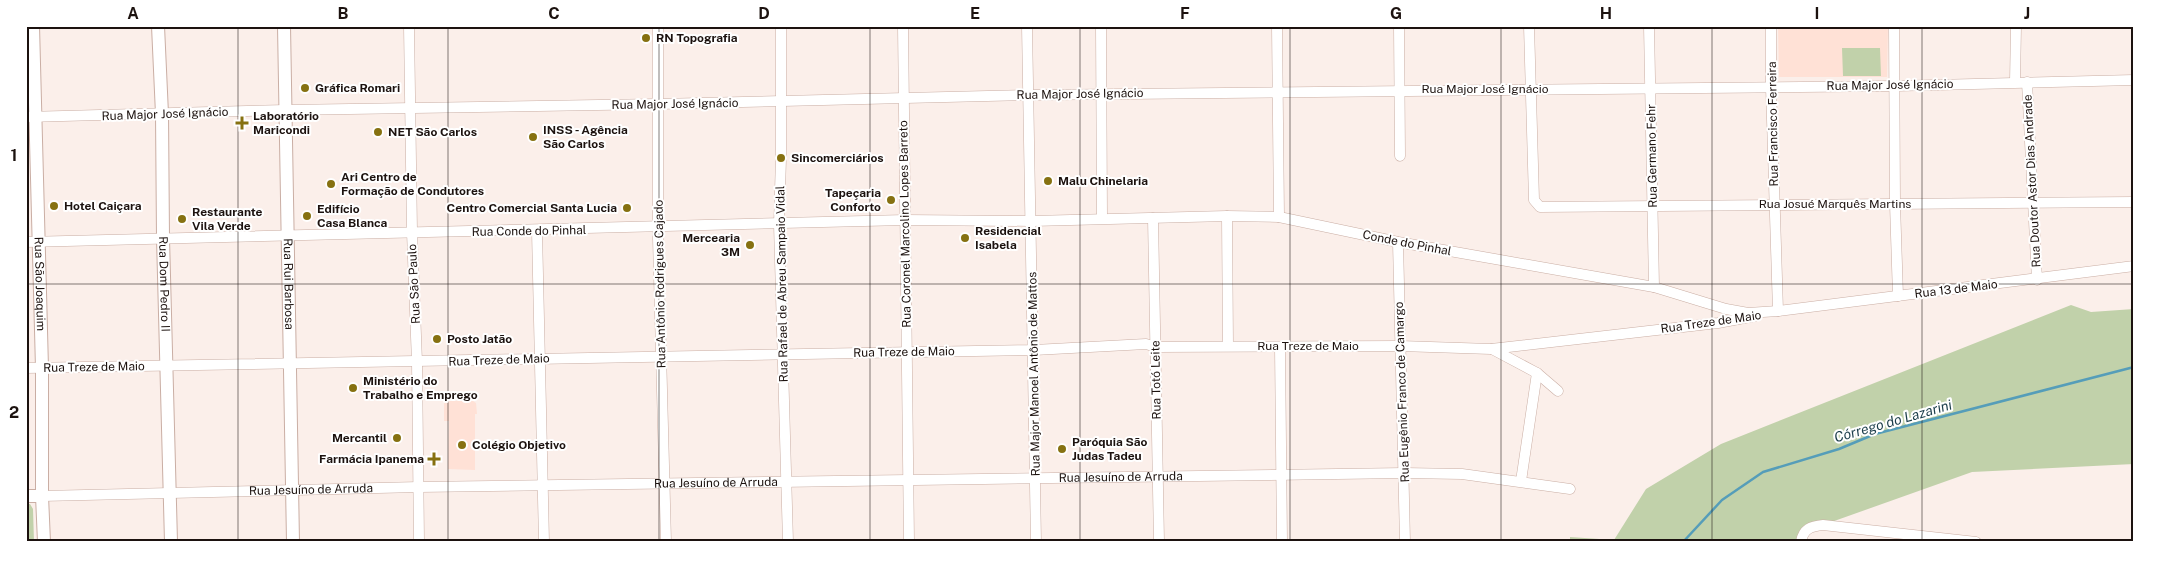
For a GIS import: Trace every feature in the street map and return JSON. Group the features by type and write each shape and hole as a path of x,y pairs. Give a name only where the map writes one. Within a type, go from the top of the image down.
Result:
{"main road":[{"name":"Rua São Joaquim","path":"32,26 30,117 32,242 42,368 44,542"},
{"name":"Rua Dom Pedro II","path":"158,26 162,114 170,542"},
{"name":"Rua Rui Barbosa","path":"284,26 294,542"},
{"name":"Rua Jesuíno de Arruda","path":"26,496 42,496"}],"street":[{"name":"Rua São Paulo","path":"409,26 419,542"},
{"name":"Rua Antônio Rodrigues Cajado","path":"658,26 658,228 666,542"},
{"name":"Rua Rafael de Abreu Sampaio Vidal","path":"781,26 782,101 779,224 788,542"},
{"name":"Rua Coronel Marcolino Lopes Barreto","path":"904,26 909,542"},
{"name":"Rua Major Manoel Antônio de Mattos","path":"1027,26 1032,221 1036,542"},
{"path":"1101,26 1102,218"},
{"path":"1277,26 1279,218"},
{"path":"1399,26 1400,156"},
{"path":"1529,26 1530,89"},
{"name":"Rua Germano Fehr","path":"1649,26 1654,287"},
{"name":"Rua Francisco Ferreira","path":"1771,26 1778,311"},
{"path":"1894,26 1895,204 1898,296"},
{"name":"Rua Doutor Astor Dias Andrade","path":"2015,82 2016,26"},
{"name":"Rua Major José Ignácio","path":"30,117 1100,93 1895,86 2134,80"},
{"name":"Rua Doutor Astor Dias Andrade","path":"2027,82 2037,280"},
{"name":"Rua Josué Marquês Martins","path":"1530,89 1534,200 1536,205 1540,207 2134,202"},
{"path":"1227,216 1228,346"},
{"name":"Conde do Pinhal","path":"1032,221 1227,216 1279,218 1398,242 1654,287 1748,313 1778,311"},
{"name":"Rua Totó Leite","path":"1153,218 1159,542"},
{"name":"Rua Conde do Pinhal","path":"32,242 412,232 658,228 905,220 1032,221"},
{"path":"537,231 544,542"},
{"name":"Rua Eugênio Franco de Camargo","path":"1398,242 1405,542"},
{"name":"Rua 13 de Maio","path":"1778,311 2037,280 2134,266"},
{"name":"Rua Treze de Maio","path":"26,368 1034,350 1146,344 1156,347 1400,346 1491,349 1718,324 1778,311"},
{"path":"1280,347 1282,542"},
{"path":"1491,349 1537,373 1558,391"},
{"path":"1521,481 1537,373"},
{"name":"Rua Jesuíno de Arruda","path":"42,496 418,487 1404,473 1462,474 1570,489"},
{"path":"1801,542 1802,534 1814,526 1823,524 1899,537 1976,542"}],"shaded area":[{"path":"1778,26 1888,26 1887,77 1779,77"},
{"name":"Colégio Objetivo","path":"444,401 473,401 476,403 475,470 448,469 449,421 444,421"}],"green space":[{"path":"1842,48 1880,48 1881,76 1843,76"},
{"path":"2071,305 2091,312 2134,309 2134,464 1972,472 1823,525 1814,525 1801,542 1570,542 1570,537 1614,540 1646,489 1721,444"},
{"path":"26,504 30,504 33,509 34,542 26,542"}],"waterway":[{"name":"Córrego do Lazarini","path":"1683,542 1722,500 1763,472 1839,449 1875,434 2134,367"}],"place":[{"name":"RN Topografia","path":"646,38"},
{"name":"Gráfica Romari","path":"305,88"},
{"name":"Laboratório Maricondi","path":"242,123"},
{"name":"NET São Carlos","path":"378,132"},
{"name":"INSS - Agência São Carlos","path":"533,137"},
{"name":"Sincomerciários","path":"781,158"},
{"name":"Malu Chinelaria","path":"1048,181"},
{"name":"Ari Centro de Formação de Condutores","path":"331,184"},
{"name":"Tapeçaria Conforto","path":"891,200"},
{"name":"Hotel Caiçara","path":"54,206"},
{"name":"Centro Comercial Santa Lucia","path":"627,208"},
{"name":"Edifício Casa Blanca","path":"307,216"},
{"name":"Restaurante Vila Verde","path":"182,219"},
{"name":"Residencial Isabela","path":"965,238"},
{"name":"Mercearia 3M","path":"750,245"},
{"name":"Posto Jatão","path":"437,339"},
{"name":"Ministério do Trabalho e Emprego","path":"353,388"},
{"name":"Mercantil","path":"397,438"},
{"name":"Colégio Objetivo","path":"462,445"},
{"name":"Paróquia São Judas Tadeu","path":"1062,449"},
{"name":"Farmácia Ipanema","path":"434,459"}]}
